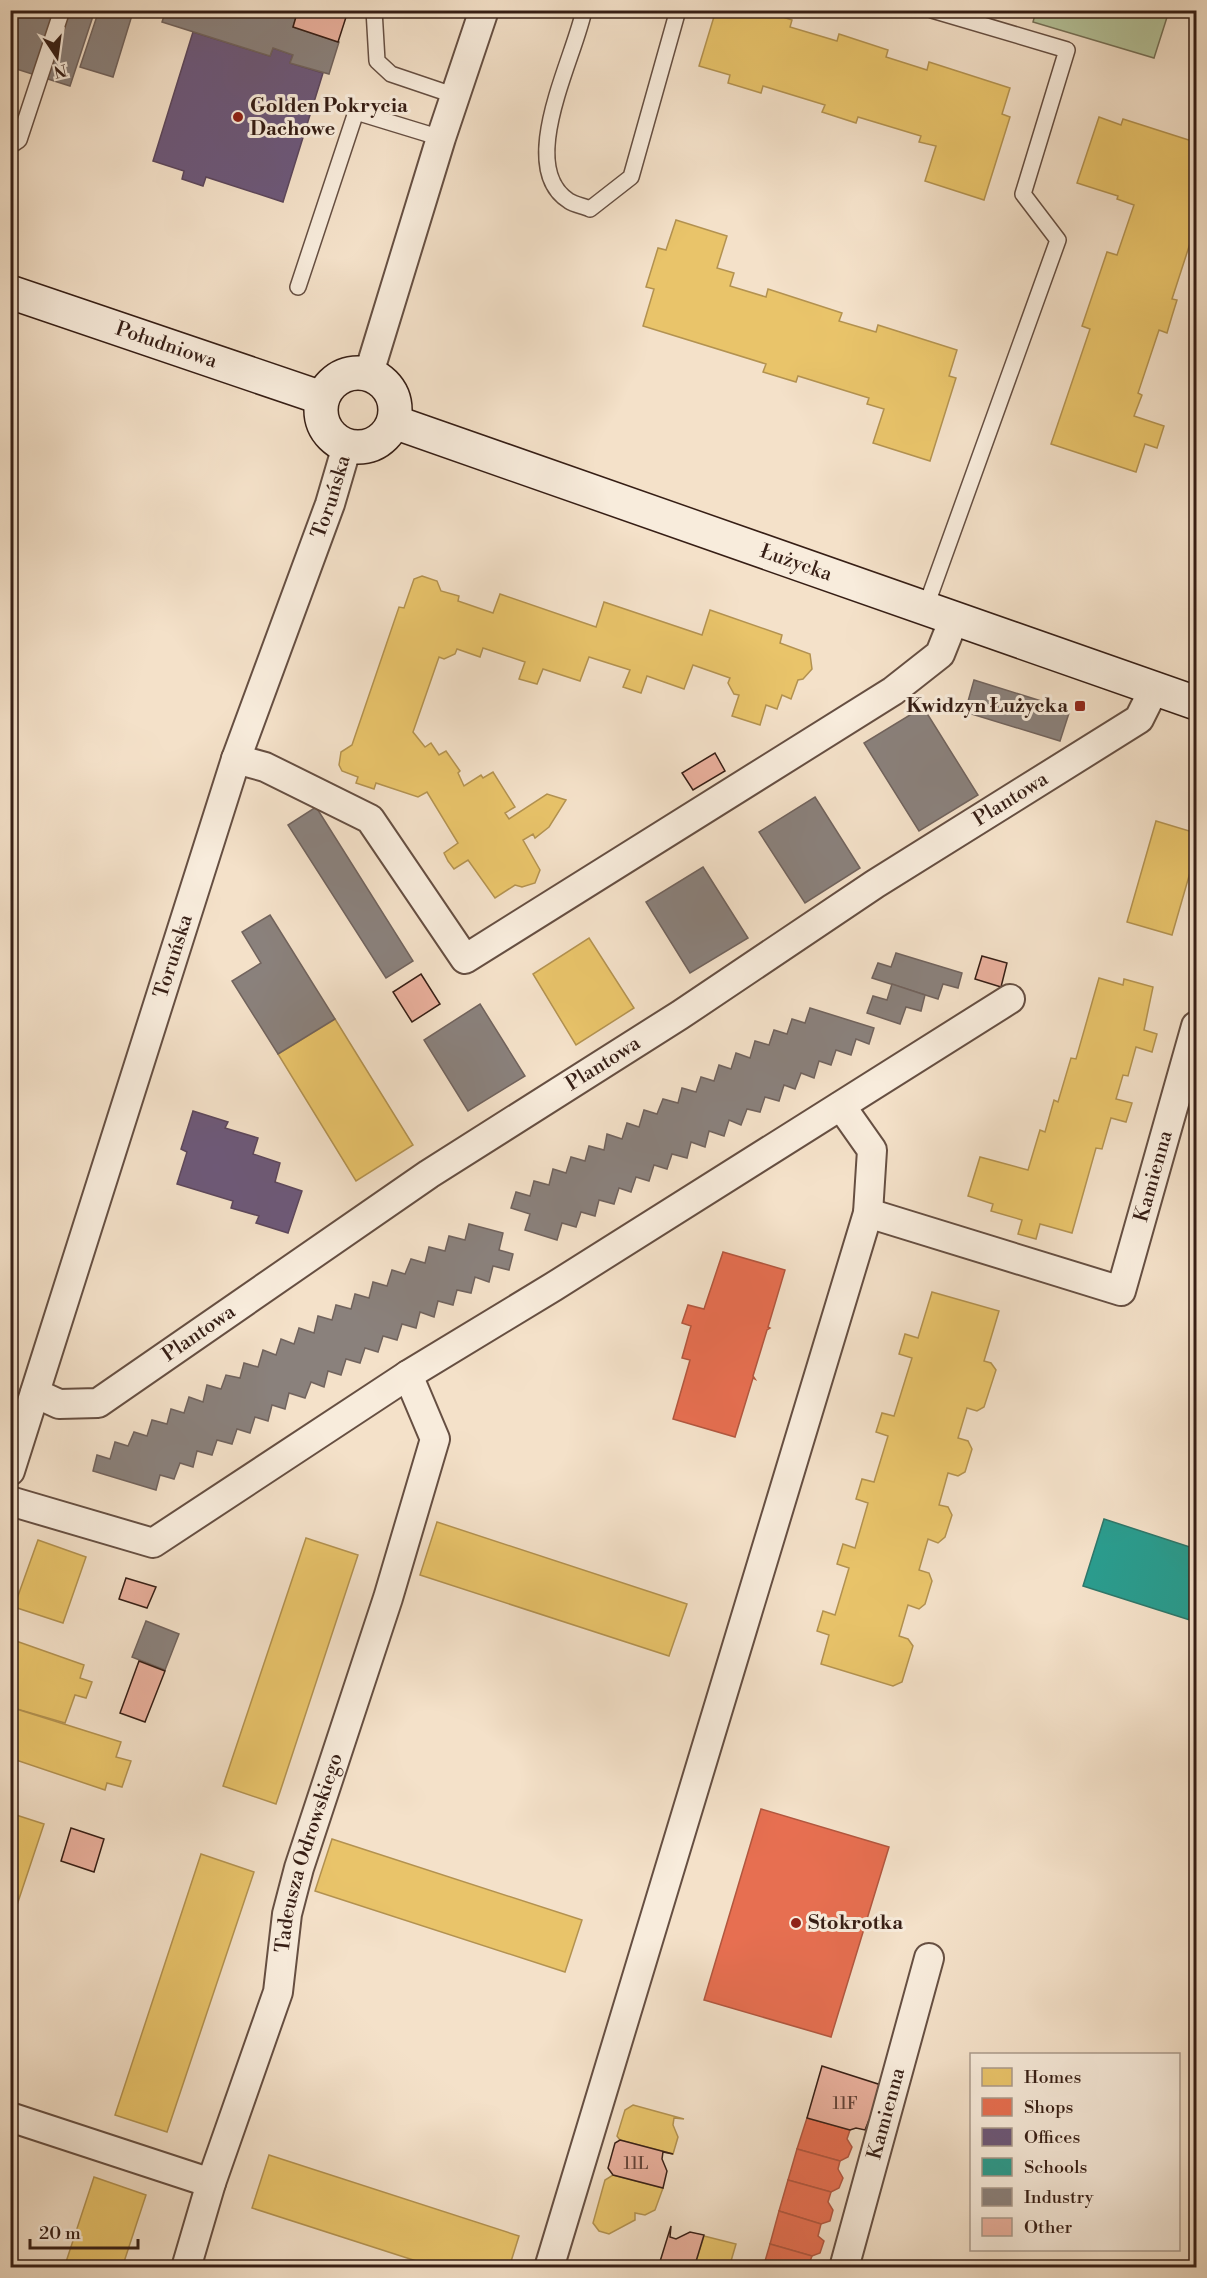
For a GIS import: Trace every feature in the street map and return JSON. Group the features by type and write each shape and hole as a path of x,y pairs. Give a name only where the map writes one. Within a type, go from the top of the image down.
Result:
{"street":[{"path":"369,374 441,138 484,10"},
{"name":"Południowa","path":"10,292 322,398"},
{"path":"350,373 369,374 386,384 395,402 394,422 384,438 366,447 347,446 330,435 321,417 322,398 333,382 341,377 350,373"},
{"name":"Łużycka","path":"394,422 1197,703"},
{"name":"Toruńska","path":"10,1471 236,759 330,504 347,446"},
{"path":"236,759 265,767 370,819 465,959 893,692 940,654 939,614"},
{"name":"Plantowa","path":"35,1393 59,1404 98,1403 429,1174 680,1016 875,884 1139,719 1155,687"},
{"path":"10,1501 153,1543 408,1375 1010,999"},
{"name":"Kamienna","path":"868,1213 1120,1292 1197,1026"},
{"path":"549,2268 868,1213 872,1150 841,1106"},
{"name":"Tadeusza Odrowskiego","path":"186,2268 211,2183 278,1992 287,1914 297,1877 388,1598 435,1439 408,1375"},
{"name":"Kamienna","path":"843,2268 929,1958"},
{"path":"10,2117 211,2183"}],"lane":[{"path":"10,146 19,140 62,10"},
{"path":"374,10 377,61 392,74 456,96"},
{"path":"584,10 547,138 545,166 556,188 568,201 590,209 631,177 678,10"},
{"path":"932,10 1067,50 1023,194 1058,240 939,614"},
{"path":"298,287 356,112 441,138"}],"green space":[{"path":"1036,10 1169,11 1154,58 1033,22"}],"building: Homes":[{"path":"716,10 761,10 792,20 790,27 837,41 839,34 888,50 886,57 927,70 929,62 1010,88 1002,114 1010,117 984,200 925,181 936,146 919,142 921,136 858,117 856,123 822,112 825,105 763,86 761,93 728,83 730,75 699,66"},
{"path":"1099,117 1121,125 1123,119 1195,142 1192,152 1196,153 1196,225 1172,299 1177,300 1167,333 1159,330 1138,393 1142,395 1134,416 1164,426 1157,448 1145,444 1136,472 1051,444 1090,329 1082,326 1107,252 1117,255 1134,205 1117,199 1118,196 1077,183"},
{"path":"676,220 727,236 717,268 734,273 730,286 766,297 768,289 842,313 839,321 876,332 878,325 957,350 949,376 956,378 930,461 873,443 884,409 867,404 869,398 798,376 796,382 763,372 766,364 643,326 654,289 646,287 658,248 666,250"},
{"path":"422,576 437,581 441,591 459,596 458,601 493,613 500,594 596,627 604,602 702,635 710,610 782,635 780,643 810,654 812,669 803,679 798,680 791,699 782,695 777,709 766,705 760,725 732,716 739,695 734,694 728,683 730,678 693,665 684,689 647,676 641,693 623,687 630,670 589,657 580,681 543,669 537,684 519,679 525,662 483,648 480,657 457,649 455,654 444,659 439,657 413,732 425,747 431,743 439,755 446,751 460,771 458,773 464,786 481,775 483,778 493,772 515,807 505,813 509,819 547,794 566,800 549,827 535,838 533,834 523,840 540,870 535,883 522,887 515,885 495,898 468,860 454,869 448,861 444,853 458,843 427,792 418,797 376,783 374,789 356,783 358,777 342,771 339,765 341,752 352,745 399,607 404,608 414,579"},
{"path":"1156,821 1196,833 1196,852 1172,935 1127,922"},
{"path":"589,938 634,1008 576,1045 533,974"},
{"path":"1099,978 1123,985 1124,979 1153,987 1144,1030 1157,1034 1152,1052 1136,1047 1128,1076 1123,1075 1116,1099 1132,1103 1126,1122 1111,1118 1102,1149 1096,1148 1072,1233 1040,1224 1036,1239 1018,1234 1022,1220 991,1211 993,1204 968,1196 980,1157 1028,1170 1040,1130 1045,1132 1054,1100 1058,1102 1071,1058 1076,1059"},
{"path":"335,1019 413,1145 356,1181 278,1054"},
{"path":"932,1292 999,1311 984,1361 991,1363 996,1370 984,1407 977,1411 967,1408 958,1438 968,1441 972,1449 965,1472 958,1476 948,1473 939,1505 948,1507 952,1515 945,1537 938,1543 928,1539 919,1570 929,1573 932,1581 925,1604 919,1609 908,1605 899,1636 908,1639 913,1646 902,1682 893,1686 821,1664 829,1635 817,1631 823,1611 835,1615 849,1568 837,1564 843,1544 855,1548 868,1503 856,1499 862,1479 874,1482 888,1436 876,1432 882,1413 894,1416 912,1358 899,1354 905,1334 918,1338"},
{"path":"437,1522 687,1604 669,1656 420,1575"},
{"path":"306,1538 358,1555 276,1804 223,1786"},
{"path":"38,1540 86,1557 63,1623 14,1607"},
{"path":"16,1641 84,1665 80,1678 92,1682 86,1698 75,1695 65,1723 10,1707 10,1657"},
{"path":"10,1707 121,1742 116,1757 131,1761 122,1787 107,1783 105,1790 10,1758"},
{"path":"10,1813 44,1824 10,1926"},
{"path":"332,1839 582,1920 565,1972 315,1891"},
{"path":"201,1854 254,1872 167,2132 115,2115"},
{"path":"633,2105 684,2119 674,2118 673,2125 678,2137 673,2154 620,2140 617,2136 625,2110"},
{"path":"269,2155 519,2236 509,2268 438,2268 252,2208"},
{"path":"613,2175 663,2188 655,2210 645,2215 635,2213 635,2220 609,2234 599,2231 593,2223 605,2180"},
{"path":"94,2177 146,2195 122,2268 64,2268"},
{"path":"704,2236 736,2244 729,2268 694,2268"}],"building: Shops":[{"path":"723,1252 785,1270 768,1327 770,1328 767,1330 753,1376 755,1379 753,1378 735,1437 673,1419 690,1360 682,1358 691,1326 682,1323 688,1305 704,1309"},
{"name":"Stokrotka","path":"761,1809 889,1847 831,2037 704,2000"},
{"path":"807,2118 850,2130 847,2139 852,2147 848,2157 840,2161 797,2149"},
{"path":"797,2149 840,2161 838,2169 843,2178 839,2188 831,2192 788,2180"},
{"path":"788,2180 831,2192 828,2202 833,2210 830,2221 821,2224 779,2211"},
{"path":"779,2211 821,2224 818,2236 824,2241 820,2253 812,2256 770,2244"},
{"path":"770,2244 812,2256 809,2264 811,2268 763,2268"}],"building: Offices":[{"name":"Golden Pokrycia Dachowe","path":"193,32 270,56 273,48 293,55 290,63 323,73 283,202 206,177 203,186 182,179 184,171 153,161"},
{"path":"193,1111 228,1122 225,1128 258,1138 253,1154 280,1163 275,1182 302,1191 288,1233 256,1223 259,1216 231,1208 233,1201 177,1184 187,1152 181,1149"}],"building: Schools":[{"path":"1104,1519 1196,1549 1196,1622 1083,1586"}],"building: Industry":[{"path":"10,10 95,10 70,86 10,67"},
{"path":"99,10 133,12 113,77 80,67"},
{"path":"166,10 298,10 293,27 339,42 329,74 290,63 293,55 273,48 270,56 162,22"},
{"path":"974,680 1070,710 1060,741 965,712"},
{"path":"923,707 978,795 919,831 864,743"},
{"path":"815,797 860,868 805,903 759,832"},
{"path":"316,807 413,961 386,978 288,825"},
{"path":"703,867 748,938 690,973 646,902"},
{"path":"270,915 335,1019 278,1054 232,981 261,963 242,932"},
{"path":"896,953 962,973 958,988 943,984 938,999 872,978 878,963 891,967"},
{"path":"892,984 925,995 921,1011 906,1007 900,1024 867,1013 873,996 887,1000"},
{"path":"480,1004 525,1076 468,1111 424,1040"},
{"path":"810,1008 874,1028 869,1044 856,1039 851,1055 836,1050 831,1065 819,1061 814,1078 801,1073 795,1089 784,1085 779,1101 765,1097 760,1112 747,1109 741,1125 729,1120 724,1136 709,1131 705,1147 691,1142 687,1158 672,1154 667,1169 654,1165 649,1181 636,1177 631,1192 619,1188 614,1204 599,1200 595,1216 581,1212 576,1227 562,1223 557,1240 525,1230 530,1214 511,1208 516,1192 530,1196 534,1181 549,1185 553,1169 566,1173 571,1157 585,1161 589,1146 604,1150 607,1134 622,1139 627,1123 639,1127 644,1110 657,1114 663,1099 678,1103 682,1088 696,1092 701,1077 714,1081 719,1065 731,1069 736,1053 750,1058 755,1041 769,1045 774,1030 787,1034 792,1019 805,1023"},
{"path":"469,1224 503,1233 499,1250 513,1254 509,1270 493,1266 489,1282 475,1277 471,1293 457,1290 453,1305 438,1301 434,1317 420,1312 416,1328 402,1324 397,1340 383,1336 378,1352 365,1348 360,1363 346,1359 341,1375 328,1371 324,1387 311,1382 305,1398 289,1393 285,1409 272,1405 268,1421 255,1417 250,1433 237,1429 232,1444 217,1440 212,1455 197,1451 193,1467 180,1463 174,1479 160,1475 156,1490 93,1471 97,1455 110,1459 115,1442 128,1446 134,1432 147,1436 152,1420 167,1424 171,1409 184,1413 189,1397 203,1402 207,1385 221,1389 226,1375 240,1378 244,1363 258,1367 263,1350 276,1355 281,1339 294,1344 299,1328 314,1333 318,1316 332,1320 336,1305 351,1309 355,1294 369,1298 373,1282 387,1286 392,1270 405,1274 411,1259 425,1263 429,1247 445,1251 449,1236 465,1240"},
{"path":"146,1621 179,1634 165,1670 132,1657"}],"building: Other":[{"path":"298,10 348,11 338,42 293,27"},
{"path":"715,753 725,771 693,790 682,773"},
{"path":"982,956 1007,963 1001,987 975,979"},
{"path":"421,974 440,1004 412,1022 393,992"},
{"path":"126,1578 156,1587 147,1608 119,1599"},
{"path":"139,1661 165,1671 145,1722 120,1713"},
{"path":"71,1828 104,1839 94,1872 61,1861"},
{"path":"822,2066 878,2084 884,2092 876,2116 869,2120 865,2130 856,2128 850,2130 807,2118"},
{"path":"620,2140 673,2154 663,2152 662,2159 667,2171 663,2188 613,2175 608,2168 615,2143"},
{"path":"671,2226 670,2237 676,2239 690,2232 704,2235 694,2268 658,2268"}],"place":[{"name":"Golden Pokrycia Dachowe","path":"238,117"},
{"name":"Kwidzyn Łużycka","path":"1080,706"},
{"name":"Stokrotka","path":"796,1923"}]}
